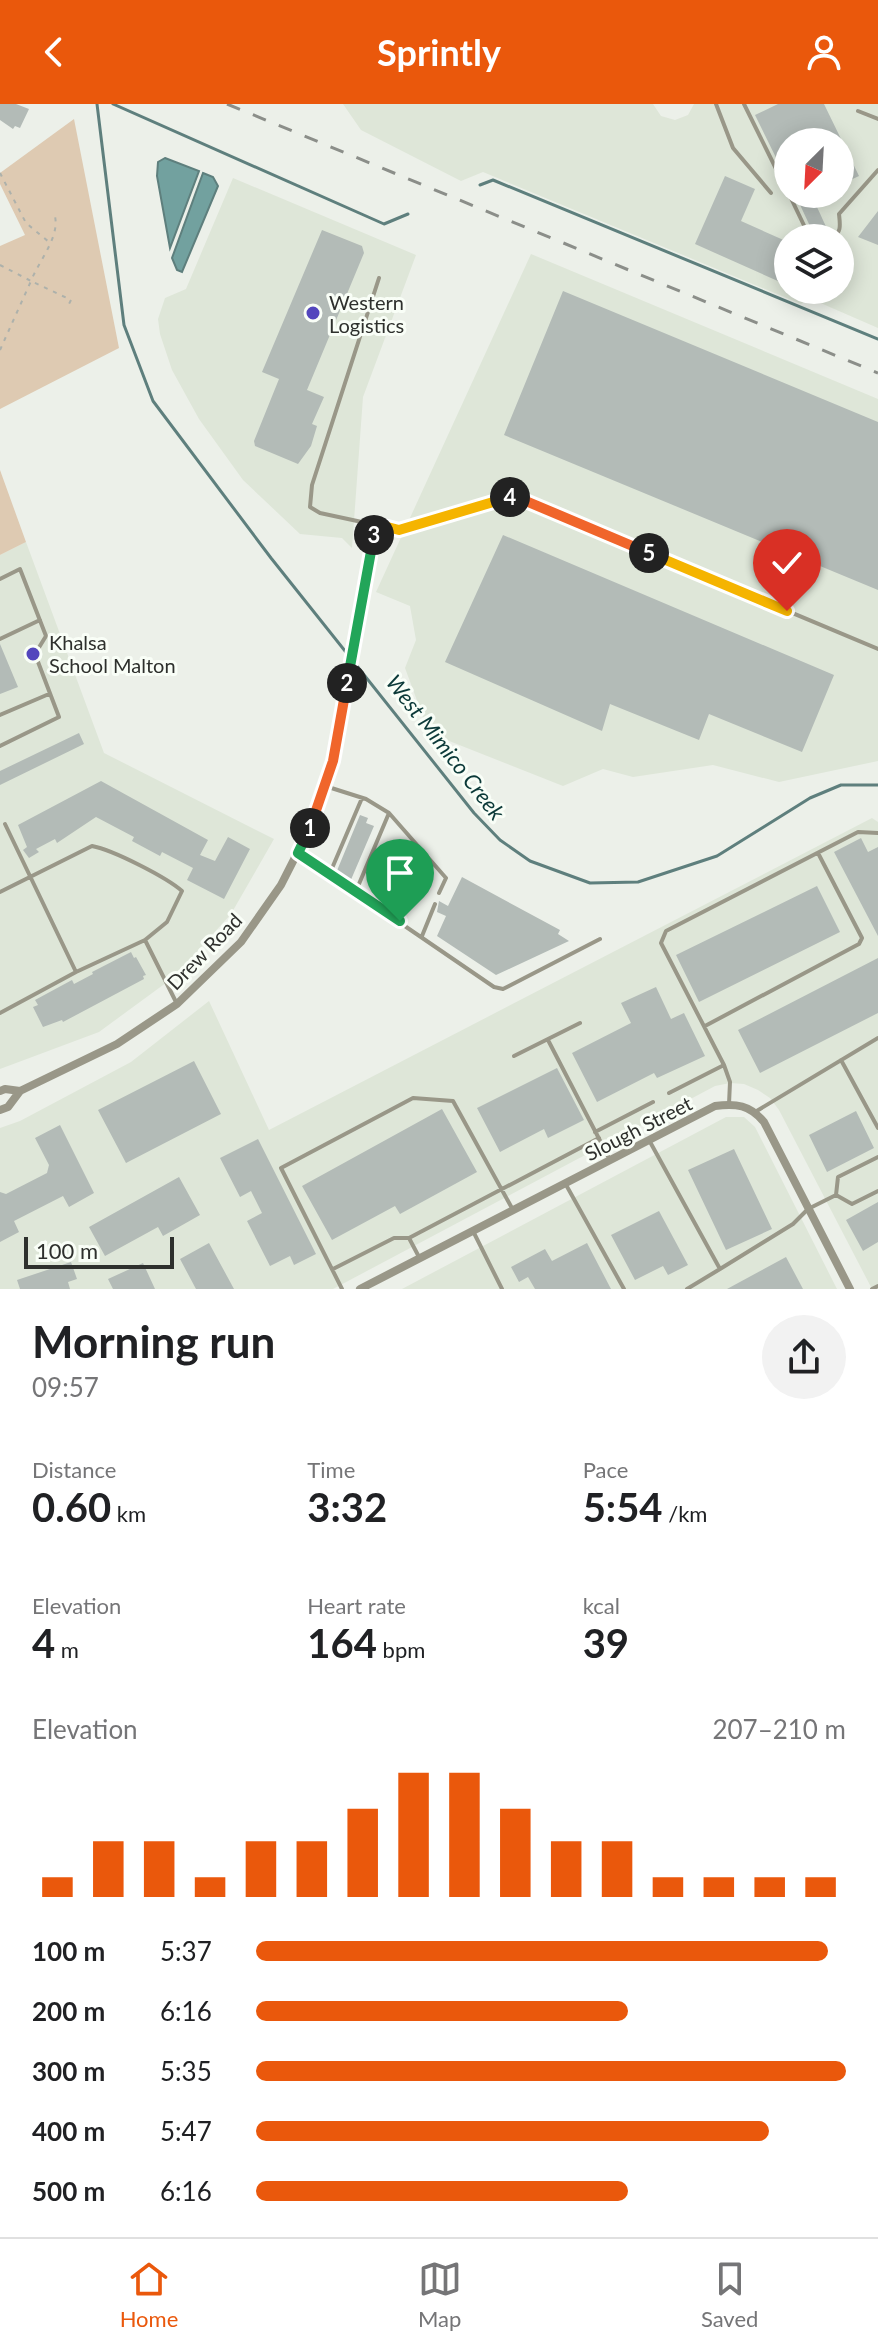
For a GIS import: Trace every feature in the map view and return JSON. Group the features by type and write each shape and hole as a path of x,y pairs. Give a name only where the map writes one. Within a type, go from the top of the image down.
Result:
{"street":[{"name":"Drew Road","path":"0,1110 8,1107 20,1091 117,1044 177,1004 241,942 281,885 311,826 333,761 376,524"},
{"name":"Drew Road","path":"0,1091 20,1091"},
{"path":"729,1104 742,1105 755,1112 764,1122 850,1289"},
{"name":"Slough Street","path":"360,1289 715,1106 729,1104"}],"lane":[{"path":"716,104 733,148 771,193"},
{"path":"744,104 774,165"},
{"path":"858,111 878,119"},
{"path":"840,224 839,214 878,170"},
{"path":"379,278 312,485 310,507 320,513 399,530 514,496 878,649"},
{"path":"0,579 20,569 46,636 35,654 59,717 0,746"},
{"path":"0,639 40,620"},
{"path":"0,715 50,694"},
{"path":"325,786 362,798 389,813 446,878 439,893"},
{"path":"330,873 362,798"},
{"path":"356,891 389,813"},
{"path":"5,824 76,972"},
{"path":"729,1104 730,1082 724,1065 661,943 666,931 858,832 878,833"},
{"path":"0,892 92,846 106,849 171,881 182,891 167,922 145,940 76,972 0,1013"},
{"path":"298,853 494,987 503,989 600,939"},
{"path":"705,1026 859,944 862,938 818,853"},
{"path":"422,936 435,904"},
{"path":"145,940 177,1004"},
{"path":"514,1056 580,1023"},
{"path":"755,1112 878,1038"},
{"path":"548,1040 610,1160"},
{"path":"841,1060 878,1128"},
{"path":"669,1093 724,1065"},
{"path":"342,1289 281,1168 413,1098 453,1101 513,1210"},
{"path":"595,1132 653,1102"},
{"path":"332,1269 394,1238 409,1238 599,1138"},
{"path":"649,1140 720,1269"},
{"path":"836,1195 838,1177 878,1157"},
{"path":"565,1183 624,1289"},
{"path":"836,1195 852,1204 878,1191"},
{"path":"687,1289 793,1224 808,1209 836,1195"},
{"path":"473,1231 502,1289"},
{"path":"409,1238 420,1258"},
{"path":"872,1289 878,1286"}],"path":[{"path":"0,173 26,223 50,242"},
{"path":"0,350 56,229 54,213"},
{"path":"0,265 71,300 67,308"}],"shaded area":[{"path":"343,104 653,104 661,116 675,120 688,115 694,104 878,104 878,328 823,304 854,304 854,224 774,224 774,293 483,172 461,181 361,130"},
{"path":"74,119 119,348 0,409 0,246 25,235 0,184 0,173"},
{"path":"233,178 416,255 363,397 352,548 342,538 300,534 243,480 199,419 172,370 160,334 158,319 165,298 186,289"},
{"path":"531,254 878,399 878,761 779,782 713,765 633,777 603,769 563,786 429,733 405,668 416,640 410,606 376,592"},
{"path":"0,470 26,542 0,555"},
{"path":"26,542 104,753 274,839 231,914 174,977 99,1032 0,1069 0,555"},
{"path":"872,818 878,822 878,1289 872,1289 779,1110 770,1098 758,1090 744,1084 730,1083 715,1086 333,1289 0,1289 0,1128 20,1121 131,1062 209,1001 269,1130"},
{"path":"726,1117 744,1117 755,1127 837,1289 402,1289"}],"water":[{"path":"165,158 199,171 170,248 157,176 158,162"},
{"path":"203,173 213,177 218,186 182,272 177,270 172,258"}],"building":[{"path":"0,104 16,104 29,109 20,128 15,126 13,129 0,120"},
{"path":"778,104 824,104 836,128 774,128 774,154 755,115"},
{"path":"725,176 755,189 741,221 774,236 774,279 695,244"},
{"path":"802,208 817,208 825,224 809,224"},
{"path":"878,211 878,245 858,237"},
{"name":"Western Logistics","path":"322,230 362,246 364,253 307,390 324,397 312,424 317,426 311,446 298,464 255,446 254,441 279,379 262,372"},
{"path":"563,291 878,422 878,590 504,435"},
{"path":"503,535 834,675 802,752 709,714 699,740 610,704 602,731 445,662"},
{"path":"0,644 18,687 0,694"},
{"path":"79,733 84,744 0,785 0,771"},
{"path":"101,781 208,840 200,855 215,861 228,837 250,849 224,899 187,880 193,868 162,852 160,856 132,841 134,837 96,817 57,843 55,839 36,849 39,852 29,858 23,850 27,847 18,825"},
{"path":"360,815 368,818 366,823 374,826 350,882 336,873"},
{"path":"861,838 868,852 878,847 878,936 834,852"},
{"path":"462,877 560,930 558,934 569,941 496,975 437,936 446,916 437,912 439,901 448,906"},
{"path":"817,886 840,932 699,1002 676,955"},
{"path":"131,952 146,975 144,979 63,1022 43,1027 33,1007 38,1005 35,1000 72,980 74,984"},
{"path":"878,958 878,1013 760,1073 738,1030"},
{"path":"656,987 671,1019 684,1013 705,1056 657,1078 654,1073 597,1102 572,1053 631,1023 621,1003"},
{"path":"194,1061 221,1114 126,1163 98,1110"},
{"path":"557,1068 584,1120 548,1138 544,1129 500,1152 477,1108"},
{"path":"442,1109 477,1172 400,1214 395,1206 332,1240 302,1186"},
{"path":"856,1111 874,1148 827,1172 809,1135"},
{"path":"60,1125 94,1193 69,1207 63,1196 14,1221 19,1232 0,1242 0,1192 6,1194 47,1173 49,1165 35,1138"},
{"path":"258,1139 316,1254 294,1265 290,1256 270,1266 247,1221 262,1213 251,1191 240,1197 220,1158"},
{"path":"734,1149 772,1229 726,1250 688,1170"},
{"path":"179,1177 200,1215 163,1236 158,1227 105,1256 89,1227"},
{"path":"878,1202 878,1242 863,1251 846,1220"},
{"path":"659,1211 688,1265 668,1275 663,1266 635,1280 611,1235"},
{"path":"209,1243 234,1289 196,1289 180,1259"},
{"path":"587,1243 611,1289 535,1289 528,1277 519,1282 511,1267 545,1249 552,1261"},
{"path":"786,1257 803,1289 727,1289"},
{"path":"71,1262 77,1279 68,1282 70,1289 20,1289 17,1280"},
{"path":"143,1263 155,1289 113,1289 108,1279"}],"waterway":[{"name":"West Mimico Creek","path":"97,104 124,325 153,401 271,558 474,813 500,840 530,861 590,883 638,882 717,856 810,798 841,785 878,785"},
{"path":"113,104 384,224 408,214"},
{"path":"480,185 493,180 878,339"}],"railway":[{"path":"227,104 878,373"}],"place":[{"name":"Western Logistics","path":"313,313"},
{"name":"Khalsa School Malton","path":"33,654"}],"route":[{"path":"400,921 298,853 311,826 333,761 376,524 399,530 514,496 787,611"}]}
